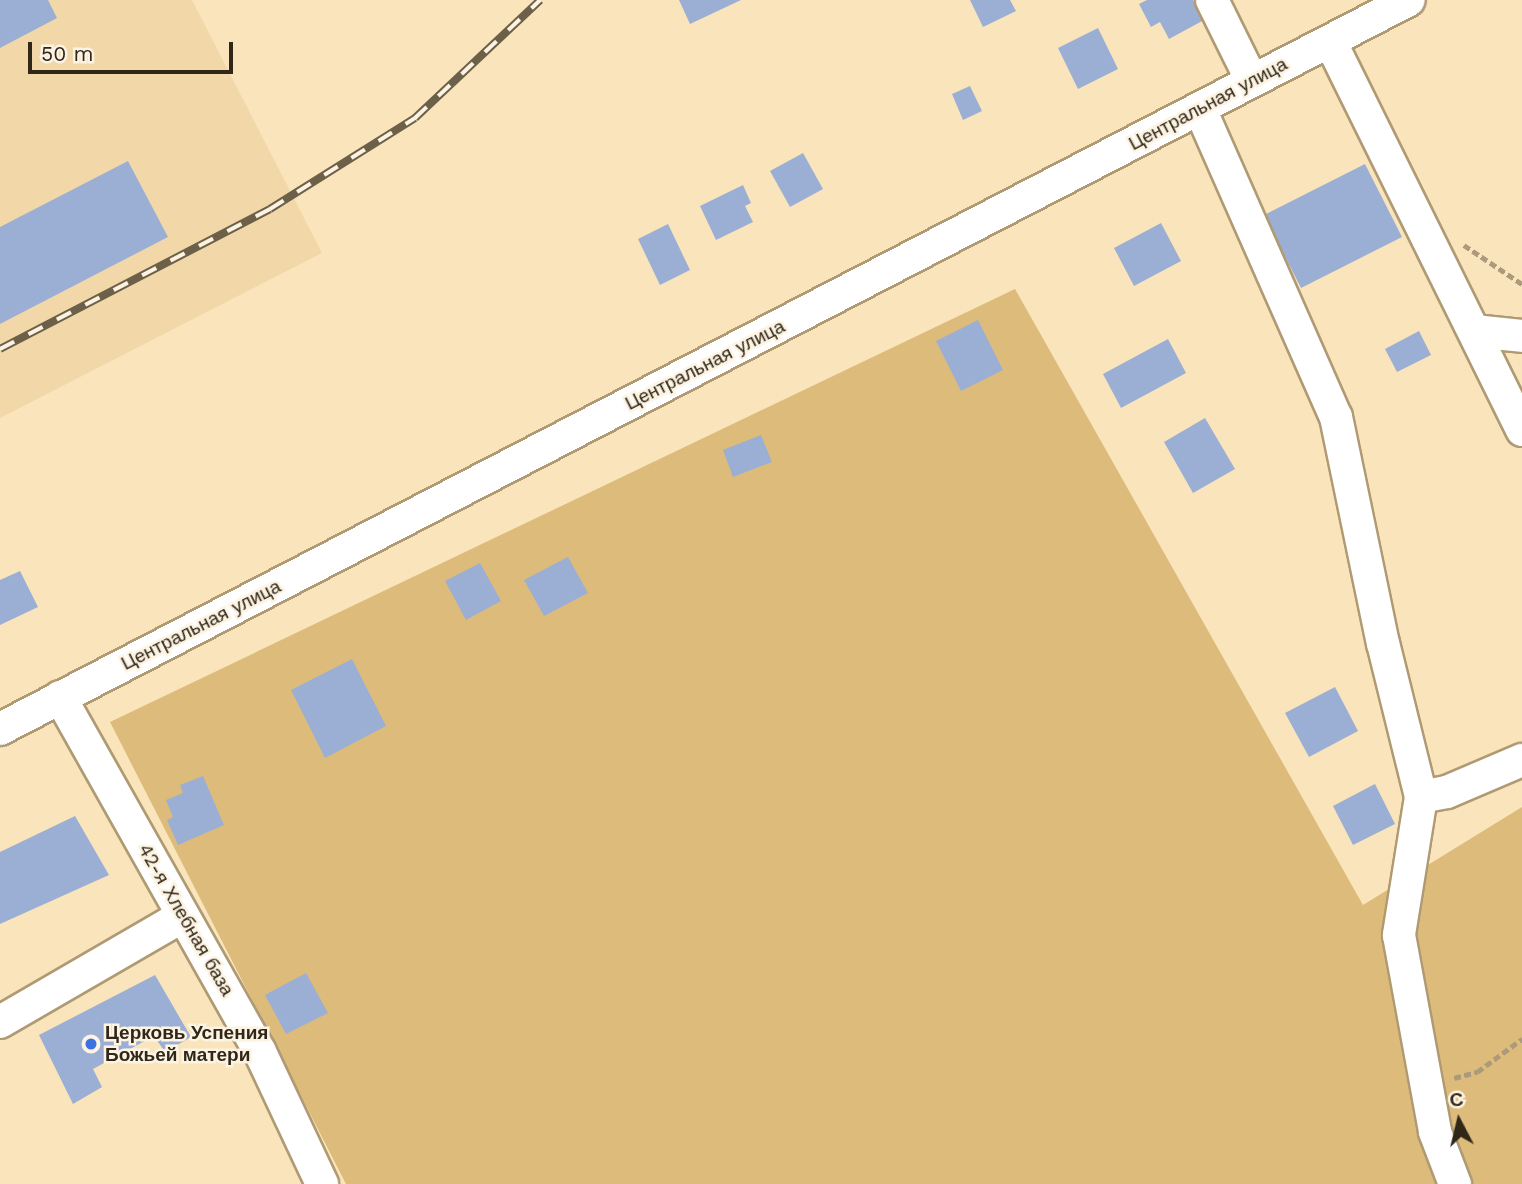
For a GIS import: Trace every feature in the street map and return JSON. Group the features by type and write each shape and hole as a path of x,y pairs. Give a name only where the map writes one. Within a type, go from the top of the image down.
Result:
{"street":[{"path":"1212,0 1252,81"},
{"name":"Центральная улица","path":"0,729 1409,0"},
{"path":"1330,41 1522,430"},
{"path":"1200,109 1336,417 1383,643 1421,797 1399,935 1435,1132 1455,1184"},
{"path":"1474,331 1522,336"},
{"name":"42-я Хлебная база","path":"60,697 260,1052 322,1184"},
{"path":"1421,797 1447,792 1522,760"},
{"path":"0,1022 183,915"}],"path":[{"path":"1457,241 1522,284"},
{"path":"1427,1086 1477,1072 1522,1039"}],"shaded area":[{"path":"0,0 192,0 322,253 0,418"},
{"path":"1015,289 1363,905 1522,807 1522,1184 346,1184 110,722"}],"building":[{"path":"0,0 48,0 57,18 0,48"},
{"path":"679,0 741,0 690,24"},
{"path":"970,0 1010,0 1016,11 983,27"},
{"path":"1147,0 1193,0 1204,20 1169,39 1160,22 1151,27 1139,4"},
{"path":"1098,28 1118,69 1078,89 1058,48"},
{"path":"970,86 982,111 963,120 952,94"},
{"path":"803,153 823,189 790,207 770,171"},
{"path":"128,161 168,237 0,324 0,227"},
{"path":"1365,164 1402,237 1301,288 1264,215"},
{"path":"743,185 751,203 745,206 753,222 716,240 700,206"},
{"path":"1161,223 1181,261 1134,286 1114,248"},
{"path":"668,224 690,270 660,285 638,239"},
{"path":"978,320 1003,370 961,391 936,341"},
{"path":"1419,331 1431,355 1397,372 1385,349"},
{"path":"1168,339 1186,373 1121,408 1103,374"},
{"path":"1205,418 1235,469 1193,493 1164,442"},
{"path":"761,435 772,462 733,477 723,450"},
{"path":"568,557 588,593 544,616 524,580"},
{"path":"480,563 501,601 466,620 445,581"},
{"path":"20,571 38,607 0,625 0,580"},
{"path":"352,659 386,726 325,758 291,690"},
{"path":"1335,687 1358,731 1309,757 1285,713"},
{"path":"203,776 224,825 178,845 167,820 173,817 166,800 183,793 180,785"},
{"path":"1375,784 1395,824 1353,845 1333,806"},
{"path":"75,816 109,875 0,924 0,852"},
{"path":"306,973 328,1013 286,1034 265,995"},
{"name":"Церковь Успения Божьей матери","path":"155,975 191,1037 165,1052 154,1036 93,1069 102,1087 73,1104 39,1035"}],"railway":[{"path":"0,349 270,209 415,118 540,0"}],"place":[{"name":"Церковь Успения Божьей матери","path":"91,1044"}]}
